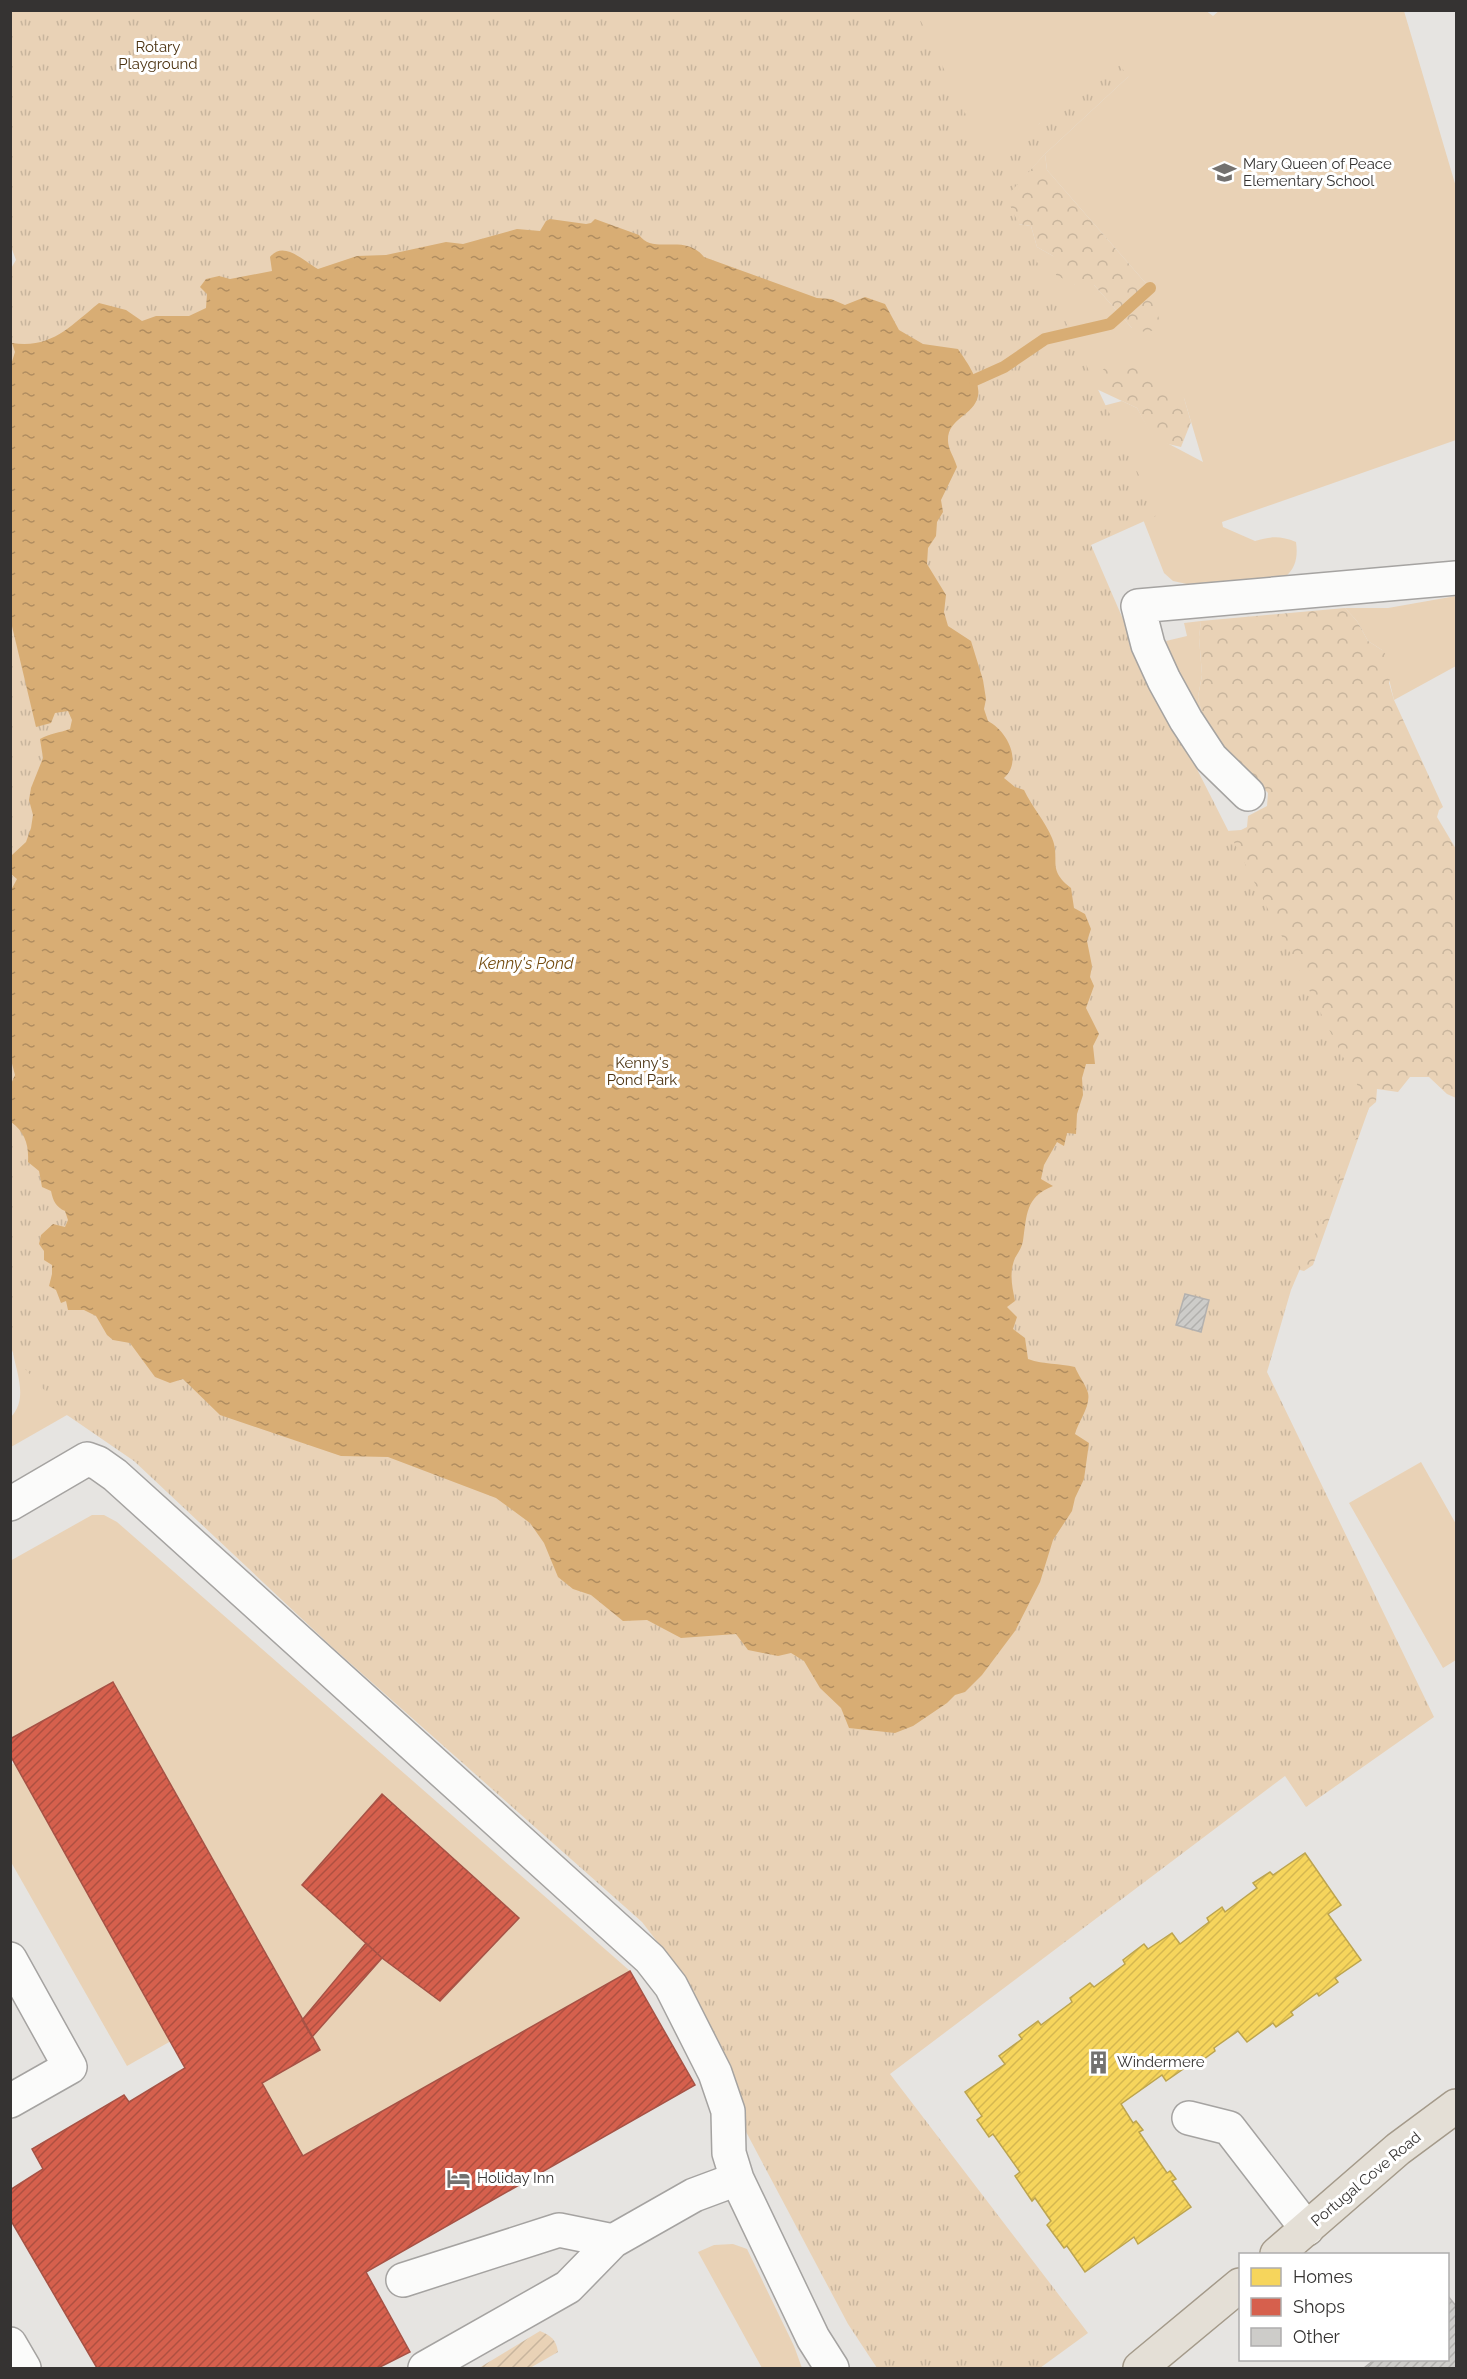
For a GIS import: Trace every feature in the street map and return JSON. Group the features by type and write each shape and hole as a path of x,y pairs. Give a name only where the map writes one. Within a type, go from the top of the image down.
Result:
{"main road":[{"name":"Portugal Cove Road","path":"1278,2253 1398,2150 1456,2106"},
{"path":"1140,2368 1239,2286"}],"lane":[{"path":"1248,794 1211,758 1186,720 1148,645 1138,606 1456,578"},
{"path":"10,1504 87,1459 98,1463 115,1475 650,1959 671,1986 715,2073 728,2111 729,2153 737,2179 813,2338 832,2368"},
{"path":"10,1959 70,2067 10,2101"},
{"path":"1189,2118 1229,2128 1307,2229"},
{"path":"425,2368 568,2287 613,2241 694,2195 737,2179"},
{"path":"403,2280 559,2230 613,2241"},
{"path":"10,2344 24,2368"}],"green space":[{"path":"222,10 1205,10 1213,16 1220,10 1404,11 1456,187 1456,440 1222,522 1223,527 1255,541 1276,537 1296,542 1295,561 1292,570 1285,577 1187,584 1173,581 1164,573 1099,407 1122,401 1137,408 1152,435 1203,462 1184,398 1090,386","holes":["1129,76 1045,154 1047,170 1150,288 1132,328 1094,285 1075,285 1053,256 1037,247 1031,226 1011,223 1039,124"]},
{"name":"Kenny's Pond Park","path":"11,11 916,11 994,173 1039,124 1114,60 1129,76 1045,154 1006,197 1158,515 1091,545 1135,647 1369,1108 1291,1290 1267,1372 1434,1717 1306,1807 1285,1776 890,2074 1088,2333 1040,2368 877,2368 848,2324 744,2128 669,1957 642,1922 332,1647 134,1461 67,1415 15,1358 10,1345 10,270 16,260 10,244"},
{"path":"1045,154 1047,170 1150,288 1162,329 1145,332 1132,328 1094,285 1075,285 1056,275 1053,256 1037,247 1031,226 1011,223 1004,198"},
{"path":"1127,365 1161,377 1184,398 1191,422 1181,447 1164,443 1151,435 1137,408 1090,386 1106,366"},
{"path":"1456,596 1456,666 1394,700 1382,650 1368,641 1357,621 1345,608 1388,608"},
{"path":"1345,608 1357,621 1368,641 1382,650 1393,663 1389,683 1394,700 1443,807 1439,810 1437,817 1456,849 1456,1098 1447,1094 1429,1077 1410,1077 1398,1092 1377,1089 1376,1102 1369,1108 1313,1265 1304,1271 1288,1267 1227,831 1247,827 1248,816 1267,806 1268,793 1215,737 1203,718 1198,697 1202,675 1199,637 1201,621"},
{"path":"1201,621 1199,637 1202,675 1198,697 1203,718 1199,715 1175,667 1166,641 1187,636 1184,623"},
{"path":"13,1353 71,1417 67,1415 11,1447 11,1417 16,1410 20,1394"},
{"path":"1421,1462 1456,1524 1456,1660 1443,1668 1349,1503"},
{"path":"92,1515 104,1515 117,1522 630,1971 303,2156 262,2083 319,2050 312,2037 382,1958 440,2001 519,1918 382,1794 302,1884 366,1943 302,2020 113,1682 11,1739 10,1561"},
{"path":"15,1763 171,2041 127,2066 11,1862 10,1765"},
{"path":"733,2244 747,2249 794,2346 802,2368 762,2368 698,2252 714,2245"},
{"path":"540,2331 552,2338 558,2352 530,2368 479,2368"}],"water":[{"name":"Kenny's Pond","path":"550,219 586,224 595,219 639,235 645,241 653,244 688,246 704,257 817,298 831,299 845,305 865,297 885,304 899,330 923,344 958,349 972,371 977,384 976,403 956,422 949,433 948,444 957,467 941,500 943,512 937,522 936,536 928,548 927,564 946,595 944,612 948,626 971,641 983,680 986,699 984,709 988,721 1001,732 1010,747 1012,763 1010,771 1004,778 1015,787 1024,790 1046,826 1054,846 1056,870 1071,888 1074,908 1085,914 1091,929 1087,941 1092,966 1090,977 1094,986 1086,1008 1099,1034 1093,1046 1095,1064 1086,1064 1082,1078 1083,1095 1077,1114 1076,1134 1067,1133 1064,1146 1057,1142 1044,1165 1041,1179 1053,1186 1037,1196 1029,1208 1022,1243 1012,1269 1015,1301 1007,1307 1017,1317 1013,1329 1025,1338 1028,1359 1075,1367 1087,1390 1088,1398 1086,1409 1075,1434 1089,1443 1084,1479 1072,1511 1053,1540 1040,1582 1015,1631 982,1675 965,1692 955,1695 913,1726 895,1733 849,1728 841,1708 820,1688 804,1661 791,1653 778,1656 748,1650 736,1634 681,1638 647,1620 623,1621 591,1595 573,1589 558,1577 544,1543 530,1523 496,1498 388,1457 341,1456 220,1415 183,1379 170,1383 155,1377 130,1343 113,1340 107,1335 96,1316 84,1310 68,1310 66,1301 61,1303 56,1290 49,1286 52,1265 44,1260 44,1251 39,1244 41,1235 53,1224 65,1227 68,1220 65,1211 55,1203 51,1191 42,1187 39,1171 28,1162 25,1139 20,1130 11,1122 11,1084 15,1075 10,1056 10,892 17,879 11,874 12,855 26,842 31,828 33,815 29,800 31,788 43,758 40,739 70,729 72,720 68,711 55,713 51,723 36,727 11,622 10,368 15,352 12,343 38,343 60,334 99,303 126,310 142,321 156,316 189,316 206,308 207,294 200,287 206,279 219,276 230,279 272,271 270,257 275,252 287,251 318,269 357,256 386,255 446,242 463,244 517,229 540,231"}],"building: Homes":[{"name":"Windermere","path":"1305,1853 1341,1905 1328,1914 1361,1960 1335,1978 1338,1982 1319,1996 1317,1993 1291,2012 1293,2015 1276,2027 1273,2023 1247,2042 1238,2031 1214,2048 1215,2051 1204,2059 1202,2056 1166,2081 1162,2075 1121,2104 1133,2123 1136,2121 1143,2130 1139,2132 1167,2173 1170,2171 1176,2179 1172,2181 1191,2207 1138,2244 1134,2237 1085,2272 1067,2246 1064,2248 1047,2225 1051,2221 1035,2198 1032,2201 1015,2176 1020,2172 993,2134 989,2137 977,2120 982,2116 965,2092 1005,2064 999,2056 1022,2039 1019,2035 1038,2021 1041,2025 1072,2002 1070,1998 1090,1983 1094,1987 1125,1964 1123,1960 1144,1944 1148,1949 1172,1933 1180,1944 1209,1922 1207,1918 1222,1907 1225,1912 1257,1888 1253,1883 1270,1872 1273,1875"}],"building: Shops":[{"path":"113,1682 320,2050 262,2083 303,2156 630,1971 695,2085 366,2272 410,2352 381,2368 97,2368 10,2219 10,2190 43,2169 32,2149 124,2095 129,2102 185,2068 10,1755 10,1739"},
{"path":"382,1794 519,1918 440,2001 382,1958 302,1885"},
{"path":"366,1943 382,1958 312,2037 302,2020"}],"building: Other":[{"path":"1185,1294 1209,1300 1201,1332 1176,1325"},
{"path":"1449,2297 1456,2306 1456,2368 1364,2368 1373,2361 1449,2361"}],"waterway":[{"path":"975,380 1004,367 1045,339 1110,324 1150,288"}],"place":[{"name":"Mary Queen of Peace Elementary School","path":"1225,173"},
{"name":"Windermere","path":"1099,2062"},
{"name":"Holiday Inn","path":"459,2178"}],"park label":[{"name":"Rotary Playground","path":"158,56"}]}
